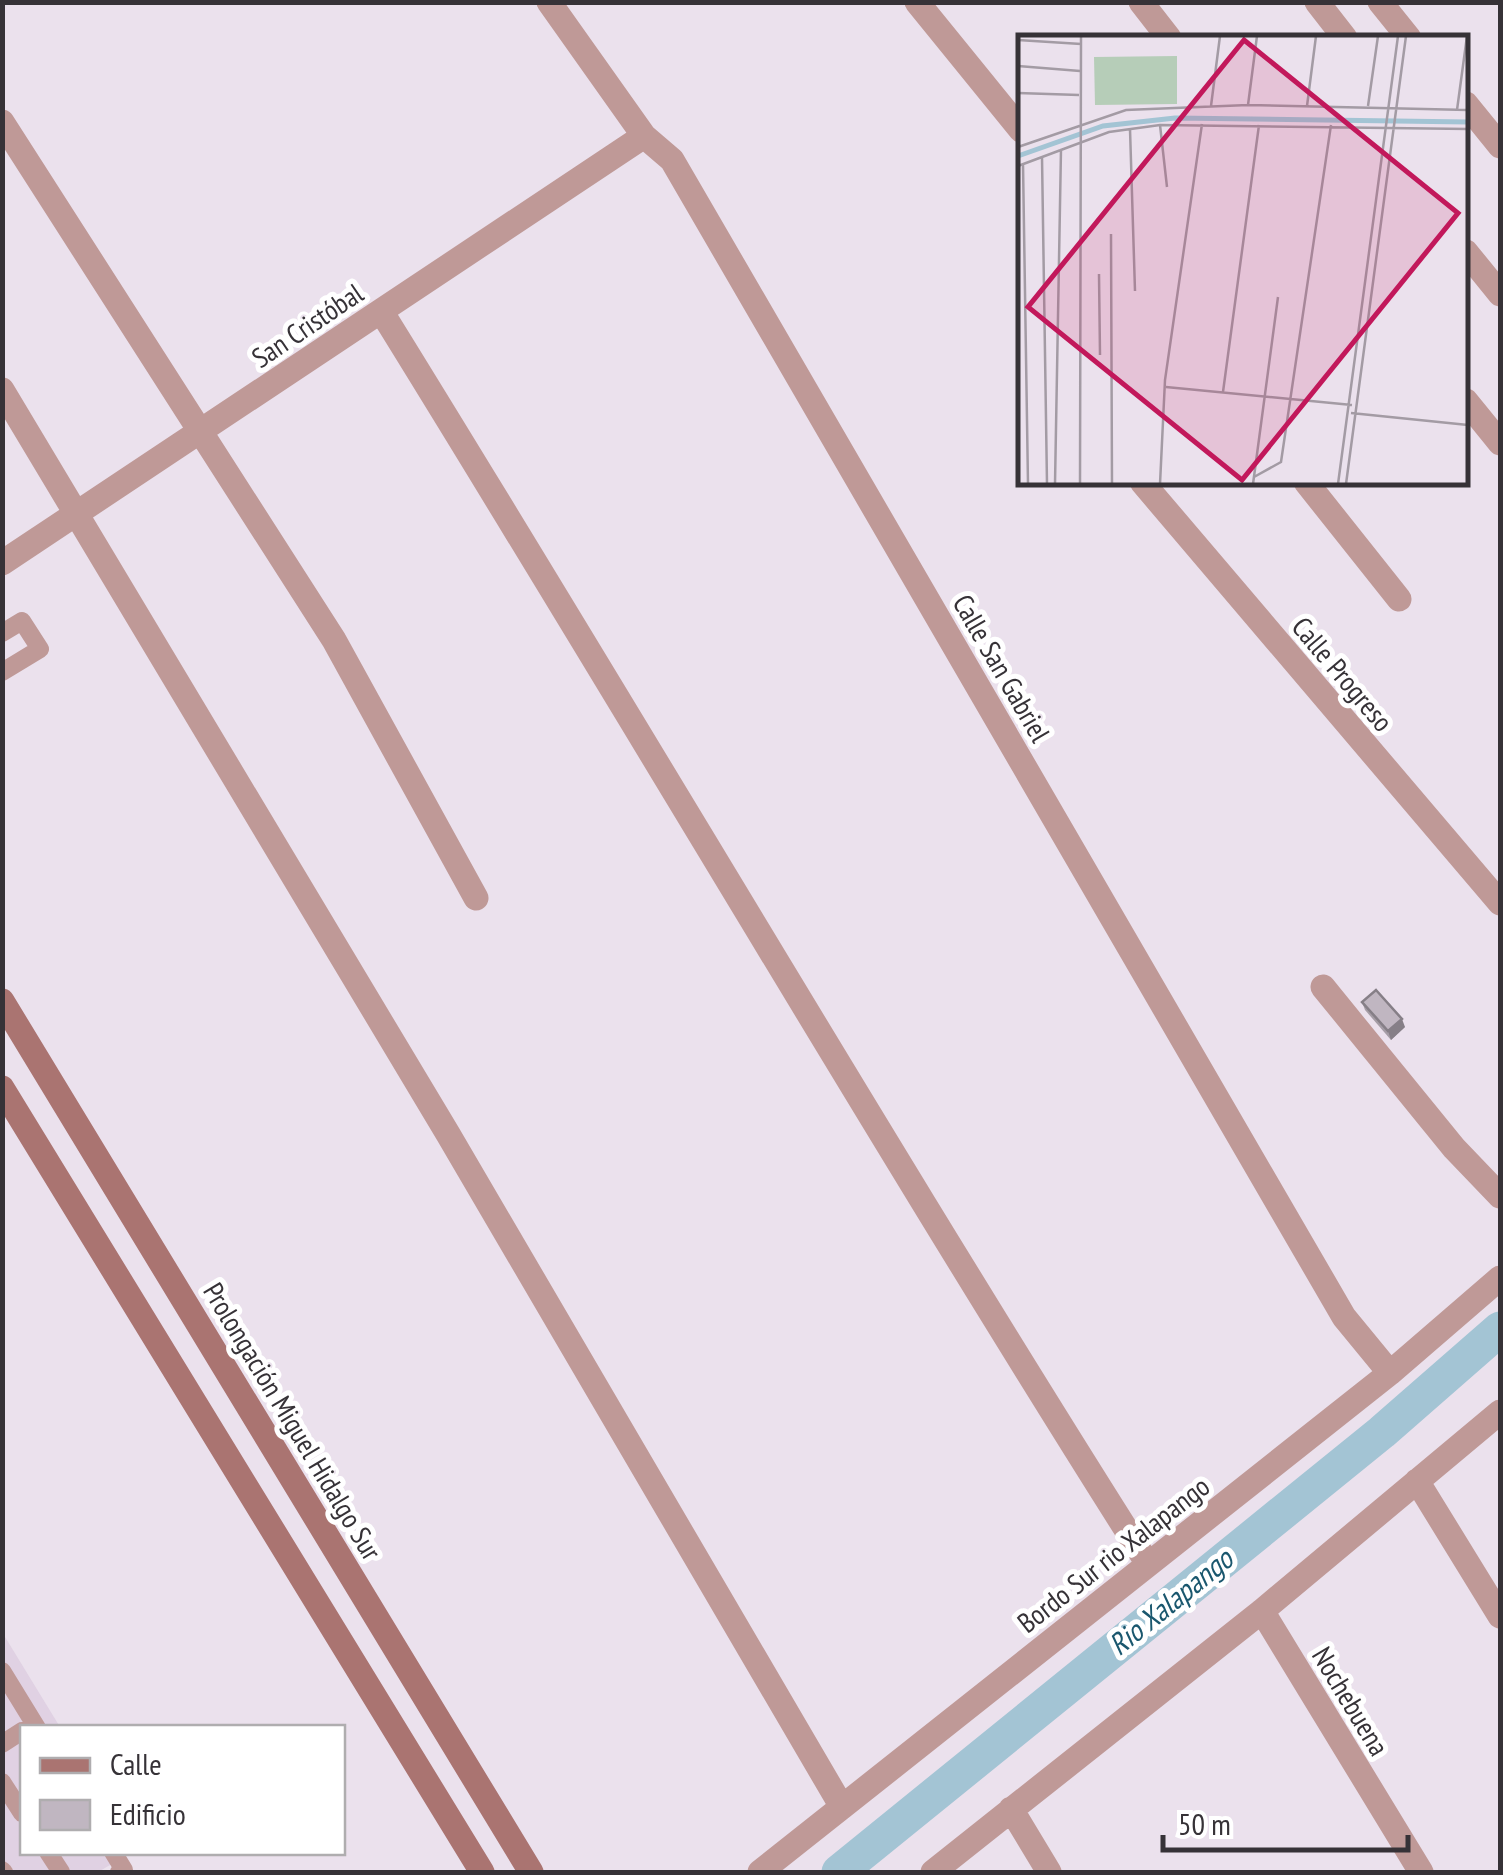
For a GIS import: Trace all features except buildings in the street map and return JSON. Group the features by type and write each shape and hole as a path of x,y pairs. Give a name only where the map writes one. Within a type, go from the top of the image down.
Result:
{"main road":[{"name":"Prolongación Miguel Hidalgo Sur","path":"2,1001 531,1872"},
{"path":"2,1088 482,1872"}],"street":[{"name":"Calle San Gabriel","path":"549,2 644,136 672,160 1344,1317 1390,1373"},
{"path":"917,2 1018,128"},
{"path":"1141,2 1167,35"},
{"path":"1317,2 1344,35"},
{"path":"1380,2 1407,35"},
{"path":"1468,106 1500,146"},
{"path":"2,122 334,640 476,898"},
{"name":"San Cristóbal","path":"2,563 644,136"},
{"path":"1468,254 1500,294"},
{"path":"381,312 631,714 974,1290 1148,1564"},
{"path":"2,390 448,1134 842,1808"},
{"path":"1468,403 1500,444"},
{"name":"Calle Progreso","path":"1145,485 1500,902"},
{"path":"1308,485 1399,598"},
{"path":"1323,987 1454,1148 1500,1196"},
{"name":"Bordo Sur rio Xalapango","path":"760,1872 1390,1373 1500,1278"},
{"path":"933,1872 1262,1611 1500,1412"},
{"path":"1417,1481 1500,1616"},
{"name":"Nochebuena","path":"1262,1611 1421,1872"},
{"path":"1011,1809 1049,1872"}],"lane":[{"path":"2,633 22,621 40,649 2,672"},
{"path":"2,1671 29,1725"},
{"path":"2,1782 20,1809"}],"shaded area":[{"path":"2,1632 59,1725 20,1725 20,1855 128,1855 98,1872 3,1872"}],"waterway":[{"name":"Rio Xalapango","path":"839,1872 1382,1432 1500,1329"}]}
